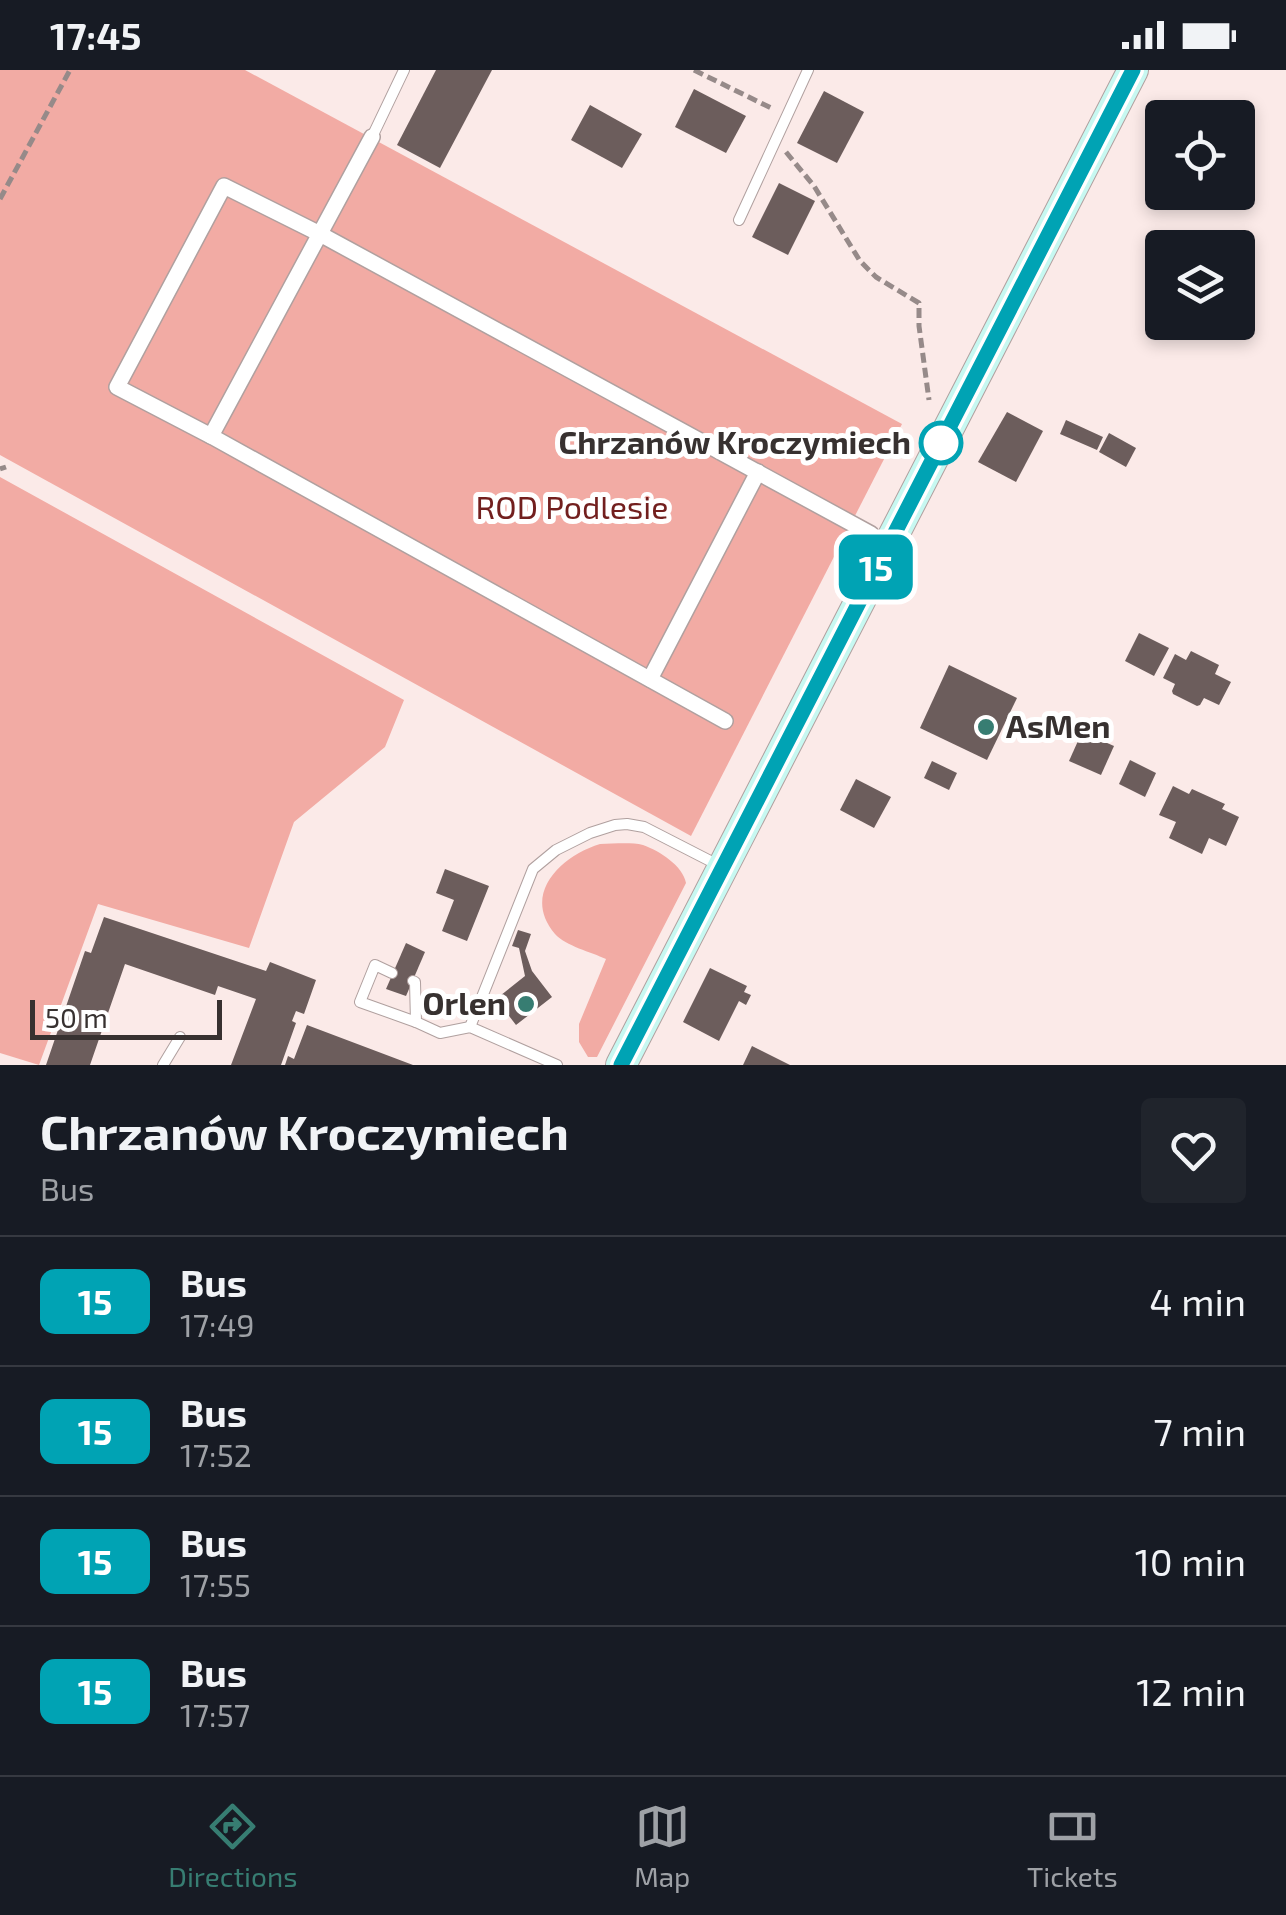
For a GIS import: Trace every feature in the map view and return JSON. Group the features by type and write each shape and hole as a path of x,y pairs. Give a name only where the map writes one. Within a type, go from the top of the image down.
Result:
{"main road":[{"path":"621,1065 1134,70"}],"street":[{"path":"210,436 372,138"},
{"path":"726,720 117,387 224,186 320,234 871,534"},
{"path":"650,679 758,472"}],"lane":[{"path":"372,138 404,70"},
{"path":"739,220 808,70"},
{"path":"470,1027 533,869 556,850 615,825 644,826 723,868"},
{"path":"392,973 375,965 360,1002 440,1032 470,1027 557,1065"},
{"path":"412,981 416,1022"},
{"path":"163,1065 180,1037"}],"path":[{"path":"0,200 70,70"},
{"path":"694,70 787,116"},
{"path":"776,140 814,186 860,261 876,277 919,304 929,400"}],"green space":[{"name":"ROD Podlesie","path":"0,70 245,70 902,424 691,836 0,455"},
{"path":"0,477 404,700 385,747 294,822 249,948 98,904 39,1065 0,1053"},
{"path":"600,844 650,848 676,865 686,883 597,1057 588,1057 579,1042 579,1024 606,959 555,934 542,905 550,878 560,867"}],"building":[{"path":"436,70 492,70 440,168 397,145"},
{"path":"694,89 746,116 726,153 675,127"},
{"path":"824,91 864,112 837,163 797,143"},
{"path":"590,105 642,134 622,168 571,140"},
{"path":"779,183 815,201 788,255 752,237"},
{"path":"1007,412 1043,431 1016,482 978,462"},
{"path":"1066,420 1103,437 1097,450 1060,434"},
{"path":"1109,433 1136,448 1126,467 1099,452"},
{"path":"1139,633 1169,648 1154,676 1125,661"},
{"path":"1191,651 1219,665 1215,674 1231,682 1219,705 1204,698 1197,706 1173,694 1175,684 1163,678 1175,654 1186,660"},
{"path":"949,665 1017,698 987,760 920,728"},
{"path":"1082,732 1114,746 1101,775 1069,761"},
{"path":"1130,760 1156,773 1145,797 1119,784"},
{"path":"932,761 957,773 949,790 924,778"},
{"path":"856,779 891,797 874,828 840,810"},
{"path":"1173,786 1189,794 1192,789 1225,804 1222,809 1239,817 1226,846 1209,838 1202,854 1169,838 1176,822 1159,815"},
{"path":"445,869 489,886 467,941 442,931 454,900 436,893"},
{"path":"104,917 266,971 270,962 316,980 304,1014 296,1011 292,1021 296,1023 281,1065 231,1065 256,999 218,986 215,995 125,964 90,1065 46,1065 85,951 91,953"},
{"path":"518,930 531,934 525,951 532,971 552,997 516,1025 496,999 525,976 519,948 512,946"},
{"path":"406,943 425,952 406,996 386,989"},
{"path":"710,968 747,986 744,992 751,995 746,1005 739,1001 719,1041 683,1022"},
{"path":"307,1025 413,1065 285,1065 288,1056 294,1059"},
{"path":"752,1046 790,1065 743,1065"}],"bus line":[{"name":"15","path":"621,1065 1133,70"}],"place":[{"name":"Chrzanów Kroczymiech","path":"941,443"},
{"name":"AsMen","path":"986,727"},
{"name":"Orlen","path":"526,1004"}]}
